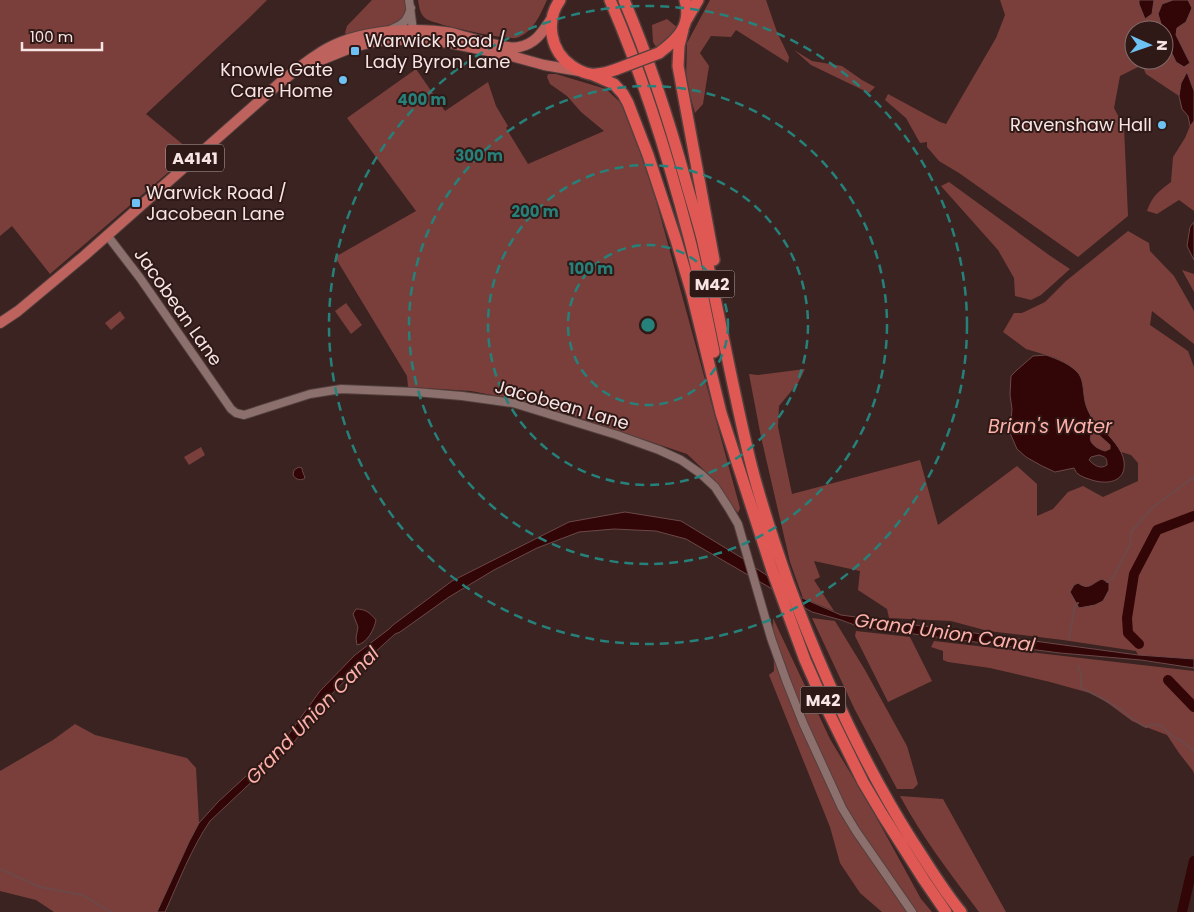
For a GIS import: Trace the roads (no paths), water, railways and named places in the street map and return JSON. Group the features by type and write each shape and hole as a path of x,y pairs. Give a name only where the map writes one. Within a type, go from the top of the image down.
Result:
{"highway":[{"name":"M42","path":"610,0 627,39 667,160 689,239 739,463 756,524 788,616 824,703 863,782 927,863 961,912"},
{"name":"M42","path":"624,0 640,36 675,140 702,236 750,460 785,572 802,619 837,702 872,773 886,810 924,880 946,912"},
{"path":"685,0 687,6 685,26 678,51 678,66 716,273 746,412 763,504"},
{"path":"585,73 604,73 659,53 671,44 685,26 698,0"},
{"path":"556,7 551,33 554,44 562,57 585,73 614,84 628,103 648,155 676,240 692,294 721,413 756,524"}],"main road":[{"name":"A4141","path":"282,81 320,60 378,41 414,39 451,33 505,47 518,48 536,40 556,7"},
{"name":"A4141","path":"0,323 18,311 107,235 282,81 316,55 333,46 363,36 413,30 472,48 585,73"},
{"path":"413,30 419,35 460,42 472,48"}],"street":[{"path":"410,4 413,30"},
{"path":"385,32 406,20 410,4"},
{"path":"410,4 416,20 430,36"},
{"name":"Jacobean Lane","path":"107,235 140,278 231,409 236,413 244,415 310,394 340,389 424,392 462,396 513,403 617,435 659,450 680,460 702,474 715,487 738,524 771,638 786,680 803,723 842,808 912,912"}],"water":[{"path":"1139,0 1154,0 1152,14 1145,19 1139,4"},
{"path":"1173,0 1188,0 1192,8 1186,22 1177,28 1176,35 1190,63 1184,67 1176,62 1174,58 1174,20 1160,20 1158,14 1162,4"},
{"path":"1187,72 1194,91 1194,121 1190,126 1188,116 1182,109 1179,96 1181,83"},
{"path":"1194,222 1194,260 1187,246 1190,227"},
{"name":"Brian's Water","path":"1046,355 1055,358 1076,370 1079,374 1083,384 1085,403 1093,420 1116,444 1123,457 1124,469 1118,478 1107,482 1095,481 1079,475 1074,468 1055,472 1026,457 1017,449 1010,433 1012,409 1010,395 1011,376 1033,356","holes":["1092,433 1099,435 1110,445 1110,449 1105,451 1093,445 1090,439","1099,455 1106,458 1107,465 1100,467 1089,460 1091,457"]},
{"path":"299,467 302,468 305,478 302,480 297,479 293,475 294,470"},
{"name":"Grand Union Canal","path":"625,512 681,521 742,558 802,598 841,615 1138,655 1194,659 1194,668 860,627 812,612 686,539 656,531 614,529 579,532 537,548 494,570 449,597 395,634 328,698 294,742 210,821 191,854 165,912 157,912 199,823 218,802 283,742 320,691 355,655 452,581 569,522"},
{"path":"1102,579 1109,583 1109,590 1103,601 1095,605 1079,608 1070,592 1074,585 1078,583 1090,586"},
{"path":"356,609 368,612 376,620 369,636 364,642 357,645 358,627 353,614"}],"waterway":[{"path":"1107,582 1113,578 1130,545 1131,532 1153,507 1194,477"},
{"path":"1139,644 1128,633 1127,618 1134,574 1157,530 1194,516"},
{"path":"1069,639 1075,605 1078,603"},
{"path":"1078,666 1081,675 1081,688 1115,706 1146,727 1155,724 1162,726 1194,752"},
{"path":"1168,680 1194,707"},
{"path":"1182,912 1194,861"},
{"path":"0,869 40,887 82,895 111,912"}],"place":[{"name":"Warwick Road / Lady Byron Lane","path":"355,51"},
{"name":"Knowle Gate Care Home","path":"343,80"},
{"name":"Ravenshaw Hall","path":"1162,125"},
{"name":"Warwick Road / Jacobean Lane","path":"136,203"}]}
